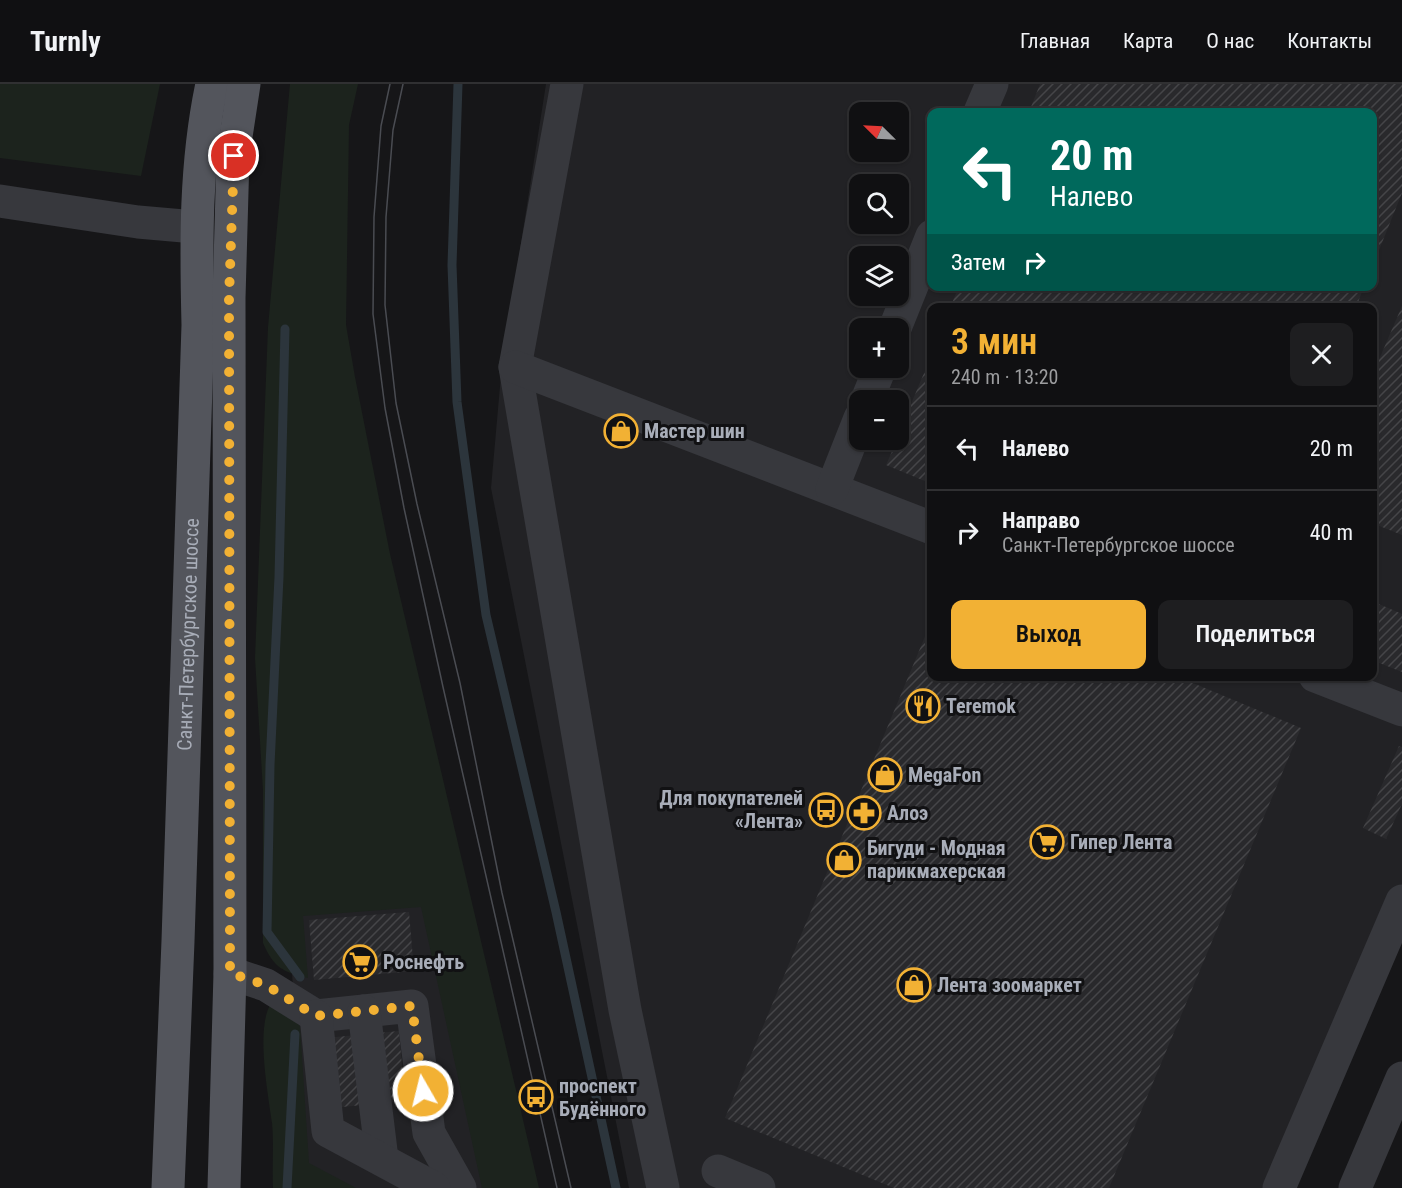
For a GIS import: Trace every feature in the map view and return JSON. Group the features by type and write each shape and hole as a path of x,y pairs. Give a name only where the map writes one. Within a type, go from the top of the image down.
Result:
{"main road":[{"name":"Санкт-Петербургское шоссе","path":"168,1188 197,337 195,227 199,170 212,84"},
{"name":"Санкт-Петербургское шоссе","path":"224,1188 230,973 229,298 234,156 244,84"}],"street":[{"path":"567,84 515,367 624,999 663,1188"},
{"path":"982,108 992,84"},
{"path":"0,201 138,222 195,227"},
{"path":"899,318 927,248"},
{"path":"515,367 927,526"},
{"path":"832,489 849,446"},
{"path":"1329,681 1402,710"},
{"path":"1279,1188 1402,901"},
{"path":"230,973 266,985 316,1016 412,1006 429,1133 460,1188"},
{"path":"364,1011 381,1159"},
{"path":"316,1016 328,1131 434,1188"},
{"path":"1355,1188 1402,1078"},
{"path":"718,1171 759,1188"}],"shaded area":[{"path":"0,84 160,84 141,176 0,158"},
{"path":"290,84 358,84 349,125 346,325 390,554 539,1188 482,1188 421,907 303,916 308,978 280,968 271,958 263,943 263,791 255,658 268,327"},
{"path":"546,84 1402,84 1402,930 1293,1188 629,1188 491,488 502,364"},
{"path":"424,892 489,1188 317,1188 306,1166 287,905"},
{"path":"270,1005 292,1009 300,1027 309,1163 356,1188 273,1188 273,1131 263,1046 266,1016"}],"building":[{"path":"1040,84 1402,84 1402,193 1377,255 1377,108 1031,108"},
{"path":"957,291 1362,291 1358,303 952,303"},
{"path":"1402,306 1402,535 1377,525 1377,364"},
{"path":"927,366 927,482 886,465 893,450 909,450 909,409"},
{"path":"1377,603 1402,614 1402,672 1377,662"},
{"name":"Гипер Лента","path":"927,632 927,681 1188,681 1301,728 1109,1188 894,1188 725,1118"},
{"path":"1399,746 1402,747 1402,804 1386,839 1363,828"},
{"path":"409,912 414,971 314,980 309,920"},
{"path":"399,1031 405,1101 321,1109 315,1039"}],"waterway":[{"path":"458,84 452,265 457,402 486,615 556,912 616,1188"},
{"path":"285,329 279,577 270,765 267,932 300,977"},
{"path":"287,1188 295,1034"}],"tram line":[{"path":"390,84 381,126 374,217 373,314 385,408 443,687 557,1188"},
{"path":"403,84 393,130 386,217 385,305 396,403 417,504 460,683 502,893 571,1188"}],"place":[{"name":"Мастер шин","path":"621,431"},
{"name":"Teremok","path":"923,706"},
{"name":"MegaFon","path":"885,775"},
{"name":"Для покупателей «Лента»","path":"826,810"},
{"name":"Алоэ","path":"864,813"},
{"name":"Гипер Лента","path":"1047,842"},
{"name":"Бигуди - Модная парикмахерская","path":"844,860"},
{"name":"Роснефть","path":"360,962"},
{"name":"Лента зоомаркет","path":"914,985"},
{"name":"проспект Будённого","path":"536,1097"}],"route":[{"path":"234,156 229,298 230,973 266,985 316,1016 412,1006 423,1091"}]}
